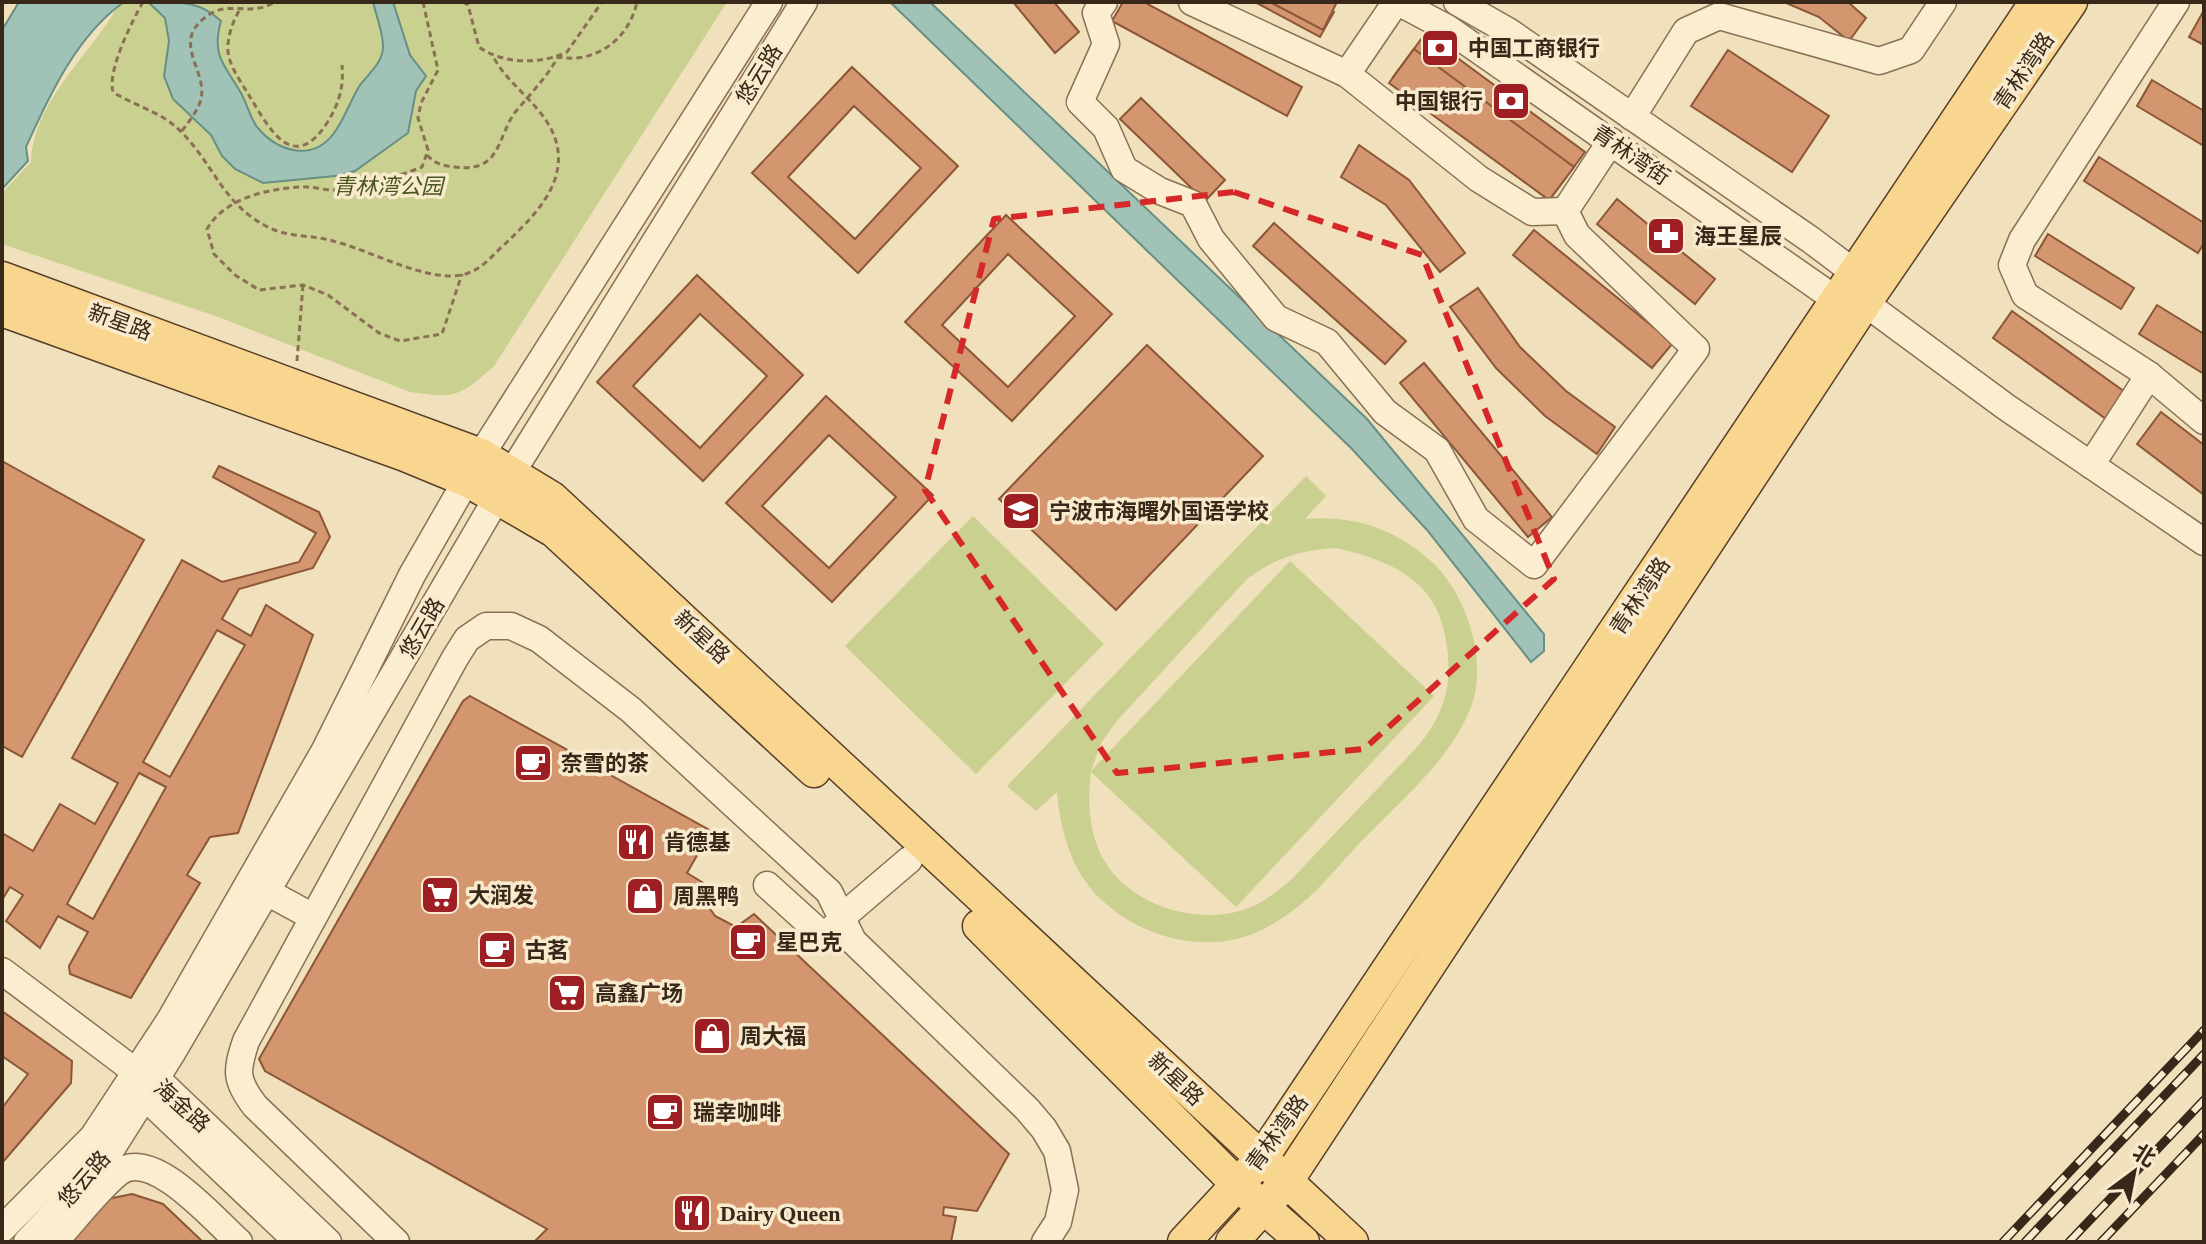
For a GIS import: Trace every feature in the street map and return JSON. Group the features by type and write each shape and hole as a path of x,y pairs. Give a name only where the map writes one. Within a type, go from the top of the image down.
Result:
{"main road":[{"name":"青林湾路","path":"1232,1242 1287,1181 2036,2"},
{"name":"青林湾路","path":"1184,1242 1261,1159 1853,292 2071,2"},
{"name":"新星路","path":"2,278 295,386 474,468 504,486 1004,949 1238,1185 1303,1242"},
{"name":"新星路","path":"2,310 405,455 474,468"},
{"name":"新星路","path":"504,486 552,498 585,527 1352,1242"}],"street":[{"name":"悠云路","path":"2,1229 145,1082 170,1020 325,750 412,575 474,468 769,2"},
{"name":"悠云路","path":"27,1242 105,1159 145,1082 267,892 504,486 804,2"},
{"path":"1104,2 1096,13 1106,44 1080,102 1106,128 1124,169 1160,191 1193,204 1211,239 1276,318 1327,342 1385,412 1437,450 1476,519 1534,565 1696,349 1577,235 1565,211"},
{"path":"1192,2 1347,74 1479,179 1532,212 1565,211"},
{"path":"1347,74 1397,2"},
{"name":"青林湾街","path":"1397,2 1447,28 1611,141 1853,292"},
{"name":"青林湾街","path":"1457,2 1508,31 1632,117 1853,292 2091,465 2204,542"},
{"path":"1632,117 1686,31 1719,16 1879,61 1911,50 1943,2"},
{"path":"2176,2 2022,240 2012,265 2025,295 2149,375 2204,421"},
{"path":"1565,211 1611,141"},
{"path":"2091,465 2149,375"},
{"path":"396,1242 255,1106 244,1092 237,1069 246,1041 467,639 486,626 511,626 539,639 631,710 829,892 853,941 1027,1109 1057,1151 1065,1190 1058,1222 1045,1242"},
{"path":"767,885 819,932 827,933 909,860"},
{"path":"267,892 313,917"},
{"path":"2,971 145,1082"},
{"name":"海金路","path":"145,1082 298,1242"},
{"name":"海金路","path":"145,1082 328,1242"},
{"path":"54,1242 120,1171 137,1165 158,1170 239,1242"}],"path":[{"path":"143,2 121,51 111,85 113,92 164,118 181,132 233,203 271,229 327,239 408,266 451,276 491,261 540,211 556,170 557,146 529,100 509,82 494,58 479,47 473,35 468,5 463,2"},
{"path":"181,132 201,98 202,88 190,53 191,40 205,17 228,8 259,10 275,2"},
{"path":"423,2 438,70 421,103 418,118 427,155 422,167 357,187 335,190 303,186 233,203 215,215 207,229 214,254 235,275 259,290 303,285 328,295 379,333 400,341 442,334 462,274"},
{"path":"427,155 443,166 463,169 482,165 505,139 517,110 529,100 558,57 576,42 602,2"},
{"path":"494,58 584,58 614,43 627,29 637,2"},
{"path":"239,11 229,41 231,64 265,125 286,143 301,147 310,143 326,124 342,92 342,65"},
{"path":"295,386 303,285"}],"highlighted area":[{"path":"1234,192 1422,255 1554,579 1364,749 1117,773 925,490 994,219"}],"green space":[{"name":"青林湾公园","path":"120,2 727,2 494,366 465,389 438,395 410,392 221,318 2,244 2,193 31,162 42,117 53,97"},
{"path":"1306,476 1326,496 1305,519 1342,520 1392,534 1436,566 1465,611 1475,648 1476,684 1473,701 1453,742 1422,780 1316,891 1285,916 1255,933 1230,940 1203,942 1177,939 1127,919 1105,903 1087,884 1074,862 1062,827 1057,792 1036,811 1007,786","holes":["1336,548 1370,557 1402,572 1416,582 1437,609 1449,669 1444,701 1435,721 1407,758 1290,881 1268,898 1243,910 1205,915 1166,908 1148,900 1117,877 1100,852 1092,830 1089,807 1091,772 1236,907 1434,696 1290,561 1091,771 1101,743 1116,722 1246,580 1267,566 1300,553"]},
{"path":"973,516 1104,644 976,774 845,646"}],"water":[{"path":"19,2 124,2 92,31 78,49 44,107 26,147 28,161 2,189 2,30"},
{"path":"148,2 178,2 196,6 221,21 218,44 221,60 257,127 284,147 305,151 316,148 334,133 360,85 379,61 383,44 373,2 393,2 410,55 426,76 416,91 408,133 355,171 335,176 263,183 235,169 222,156 211,135 173,99 164,76 169,41 165,18"},
{"path":"890,2 930,2 1367,419 1544,634 1544,651 1531,662 1427,530 1351,448"}],"building":[{"path":"1013,2 1054,2 1079,32 1055,53"},
{"path":"1123,2 1144,2 1302,87 1287,116 1112,21"},
{"path":"1255,2 1314,2 1334,12 1320,37"},
{"path":"1270,2 1337,2 1323,30"},
{"path":"1784,2 1848,2 1866,18 1849,41 1819,17"},
{"path":"2204,10 2204,45 2189,37"},
{"path":"1425,34 1585,152 1553,195 1393,77"},
{"path":"1414,49 1574,167 1549,200 1389,83"},
{"path":"1728,50 1829,116 1792,172 1691,106"},
{"path":"852,67 958,166 858,273 752,173","holes":["854,106 921,168 855,239 788,177"]},
{"path":"2152,80 2204,111 2204,146 2137,106"},
{"path":"1141,98 1225,180 1205,201 1120,119"},
{"path":"1359,145 1409,180 1465,253 1440,272 1386,205 1341,177"},
{"path":"2099,157 2204,223 2204,243 2198,253 2084,181"},
{"path":"1617,199 1715,279 1695,304 1597,224"},
{"path":"1006,215 1112,314 1012,421 905,322","holes":["1008,254 1075,316 1008,387 942,325"]},
{"path":"1274,223 1406,341 1385,364 1253,246"},
{"path":"1534,230 1673,343 1652,368 1513,255"},
{"path":"2048,234 2134,288 2121,309 2035,256"},
{"path":"697,275 803,375 703,481 597,382","holes":["700,314 767,376 700,448 633,386"]},
{"path":"1478,288 1520,347 1566,391 1615,427 1597,454 1545,416 1496,368 1450,307"},
{"path":"2157,305 2204,334 2204,374 2139,334"},
{"path":"2012,311 2125,392 2106,419 1993,338"},
{"path":"1147,345 1263,456 1116,610 999,499"},
{"path":"1424,363 1552,517 1528,537 1400,383"},
{"path":"826,396 933,495 832,602 726,503","holes":["829,435 896,497 829,568 762,506"]},
{"path":"2161,412 2204,445 2204,495 2137,444"},
{"path":"2,461 144,540 22,757 2,746"},
{"path":"219,466 319,512 330,537 313,568 239,589 222,619 251,636 266,605 313,635 238,833 210,837 187,875 200,883 131,998 70,974 69,966 88,932 58,916 40,948 6,921 23,895 10,887 2,900 2,833 33,851 60,804 95,824 118,783 72,758 182,560 222,582 299,562 316,533 213,477","holes":["217,630 245,645 170,777 143,762","139,773 166,787 93,919 67,904"]},
{"name":"高鑫广场","path":"470,696 571,752 567,759 592,773 596,767 711,831 687,873 707,885 701,895 715,916 736,927 754,914 1009,1154 977,1211 944,1207 943,1215 956,1217 951,1242 534,1242 547,1229 265,1071 259,1059 463,701"},
{"path":"2,1011 72,1061 71,1083 2,1163 2,1108 28,1074 2,1056"},
{"path":"132,1194 163,1204 203,1242 67,1242 103,1200"}],"railway":[{"path":"2003,1242 2204,1030"},
{"path":"2025,1242 2204,1054"},
{"path":"2069,1242 2204,1100"},
{"path":"2101,1242 2204,1134"}],"place":[{"name":"中国工商银行","path":"1440,48"},
{"name":"中国银行","path":"1511,101"},
{"name":"海王星辰","path":"1666,236"},
{"name":"宁波市海曙外国语学校","path":"1021,511"},
{"name":"奈雪的茶","path":"533,763"},
{"name":"肯德基","path":"636,842"},
{"name":"大润发","path":"440,895"},
{"name":"周黑鸭","path":"645,896"},
{"name":"星巴克","path":"748,942"},
{"name":"古茗","path":"497,950"},
{"name":"高鑫广场","path":"567,993"},
{"name":"周大福","path":"712,1036"},
{"name":"瑞幸咖啡","path":"665,1112"},
{"name":"Dairy Queen","path":"692,1213"}]}
